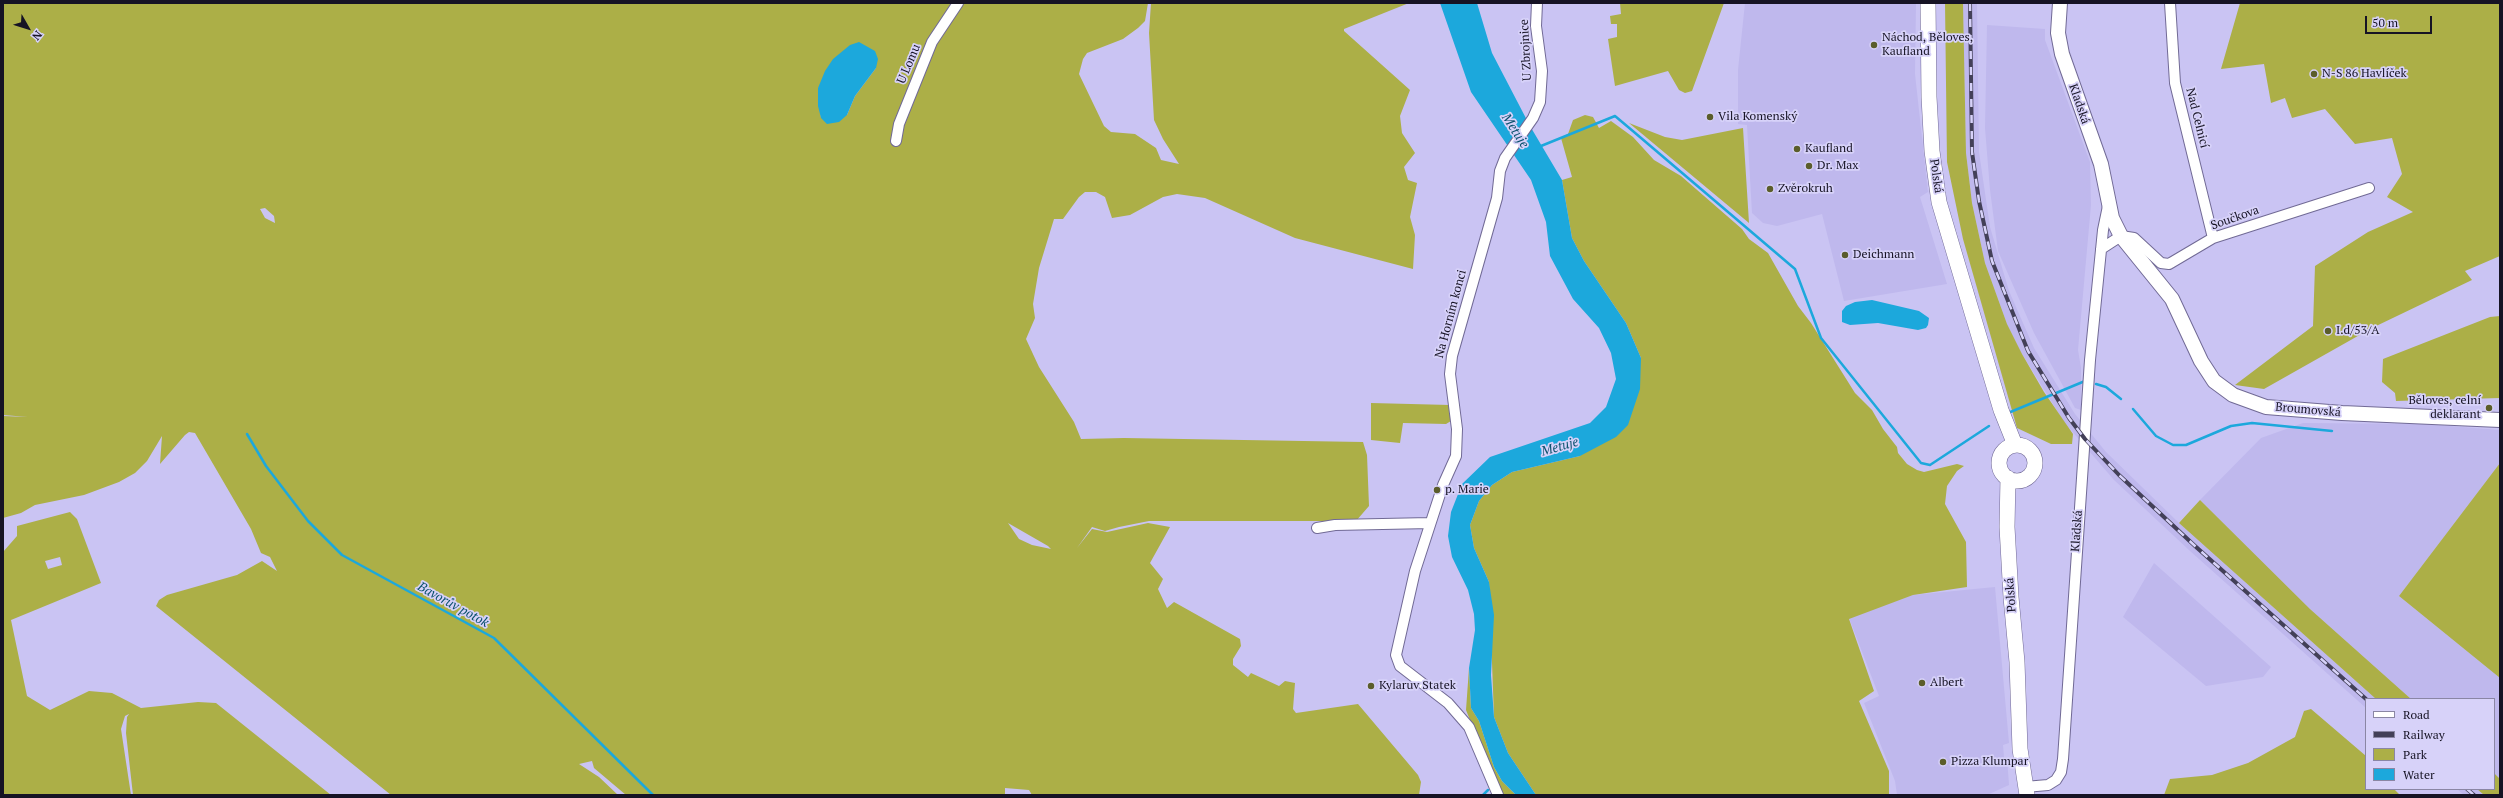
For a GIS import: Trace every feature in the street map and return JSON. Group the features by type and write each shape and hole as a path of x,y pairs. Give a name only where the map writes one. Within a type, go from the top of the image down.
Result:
{"main road":[{"name":"Polská","path":"1928,3 1929,97 1935,178 1956,264 1981,342 2009,448"},
{"name":"Kladská","path":"2060,3 2058,33 2062,54 2101,164 2112,218 2121,236 2172,299"},
{"name":"Broumovská","path":"2172,299 2208,372 2224,389 2247,402 2266,406 2342,413 2500,420"},
{"path":"2009,448 2028,448 2035,460 2034,469 2029,476 2013,479 1999,466 2000,458 2009,448"},
{"name":"Polská","path":"2013,479 2007,527 2017,662 2031,791"}],"street":[{"name":"U Lomu","path":"896,141 899,124 932,42 958,3"},
{"name":"U Zbrojnice","path":"1504,158 1534,118 1540,102 1542,71 1536,26 1538,3"},
{"name":"Nad Celnicí","path":"2170,3 2175,83 2213,238"},
{"name":"Na Horním konci","path":"1498,795 1469,728 1448,703 1400,666 1396,655 1415,571 1430,523 1457,450 1457,429 1450,374 1452,356 1497,198 1500,172 1504,158"},
{"name":"Součkova","path":"2121,236 2134,238 2165,264 2169,264 2213,238 2369,188"},
{"name":"Kladská","path":"2031,791 2048,785 2056,780 2061,772 2063,759 2090,360 2101,249 2108,204"},
{"path":"2101,249 2121,236"},
{"path":"1317,528 1335,525 1430,523"}],"shaded area":[{"path":"1745,3 1916,3 1915,74 1928,192 1920,197 1947,284 1844,301 1822,214 1777,226 1763,223 1752,213 1747,125 1738,124 1738,70"},
{"path":"1963,3 1977,3 1979,152 1990,227 2009,291 2034,348 2075,414 2106,452 2179,523 2375,698 2365,698 2365,707 2190,551 2114,480 2064,422 2022,354 2007,324 1985,263 1972,203 1966,153"},
{"path":"1987,25 2045,29 2045,40 2090,162 2091,205 2078,350 2081,368 2081,410 2075,408 2034,333 1998,251 1990,190 1985,128"},
{"path":"2303,423 2424,424 2500,430 2500,463 2399,596 2500,678 2500,779 2495,774 2495,698 2410,698 2310,609 2200,500 2261,438"},
{"path":"2154,563 2271,667 2263,677 2206,686 2123,617"},
{"path":"1995,587 2009,743 2003,745 2004,757 2007,758 2009,785 1987,795 1897,795 1895,781 1864,703 1879,696 1849,618 1913,595"},
{"path":"2458,790 2478,790 2484,795 2464,795"}],"green space":[{"path":"3,3 1148,3 1145,21 1123,39 1087,53 1083,59 1079,74 1104,126 1111,132 1135,134 1156,148 1161,160 1179,164 1163,139 1154,120 1149,33 1151,3 1409,3 1344,29 1344,31 1410,90 1400,116 1402,133 1415,153 1404,167 1408,180 1417,183 1410,217 1415,235 1413,269 1295,238 1205,198 1177,194 1163,197 1130,215 1112,218 1105,197 1096,192 1085,192 1079,197 1063,219 1054,219 1039,268 1033,304 1035,318 1026,339 1039,367 1074,422 1081,439 1124,438 1363,442 1367,455 1369,506 1356,521 1149,521 1105,531 1092,527 1077,548 1092,529 1107,532 1148,523 1170,527 1150,563 1163,579 1158,589 1167,608 1174,602 1240,639 1241,646 1233,659 1233,665 1248,677 1251,673 1279,686 1285,681 1295,683 1293,709 1296,713 1358,704 1418,775 1421,782 1419,795 1032,795 1029,790 1005,788 1005,795 626,795 594,768 592,761 579,764 599,777 618,795 391,795 156,606 159,600 167,595 237,575 262,561 277,571 270,557 261,553 251,529 195,433 189,432 185,435 160,464 162,436 147,461 135,473 119,482 84,495 35,505 21,513 3,518 3,416 28,417 3,415","holes":["876,68 855,96 847,115 821,118 818,88","265,208 274,216 275,223 265,218 260,209","1008,523 1051,549 1032,545 1019,539"]},
{"path":"1620,3 1724,3 1692,91 1685,93 1679,90 1668,71 1615,86 1608,39 1617,37 1617,24 1611,24 1610,16 1621,14"},
{"path":"1945,3 1963,3 1966,153 1972,203 1985,263 2007,324 2044,392 2073,434 2072,444 2051,444 2017,428 1963,239 1947,162"},
{"path":"2240,3 2500,3 2500,256 2465,271 2472,280 2372,328 2264,389 2235,385 2313,326 2315,266 2368,232 2413,212 2387,197 2402,174 2392,138 2355,144 2325,109 2292,118 2285,98 2271,103 2264,64 2221,69"},
{"path":"1585,115 1593,117 1599,128 1611,121 1633,137 1654,160 1681,176 1742,229 1749,239 1768,253 1798,306 1811,323 1855,393 1872,410 1883,429 1897,447 1898,453 1907,464 1924,472 1957,464 1964,466 1957,471 1947,486 1945,504 1966,542 1967,587 1913,595 1849,619 1874,691 1859,701 1889,771 1889,795 1536,795 1508,753 1494,717 1489,582 1474,548 1470,525 1479,501 1492,485 1512,472 1580,456 1641,358 1626,323 1584,261 1572,238 1562,180 1572,177 1561,138 1568,134 1573,120"},
{"path":"1629,123 1665,137 1682,140 1743,128 1749,223"},
{"path":"2500,316 2500,398 2396,401 2395,393 2382,382 2383,359 2490,317"},
{"path":"1371,403 1450,405 1451,421 1446,424 1403,423 1400,443 1371,440"},
{"path":"2500,463 2500,678 2399,596"},
{"path":"2200,500 2310,609 2410,698 2375,698 2179,523"},
{"path":"70,512 77,519 101,583 11,620 27,696 50,710 89,691 112,693 141,708 198,702 216,703 331,795 133,795 126,733 127,717 129,714 125,716 121,729 131,795 3,795 3,552 17,536 17,526","holes":["60,557 62,565 48,569 45,561"]},
{"path":"1469,668 1471,708 1479,721 1494,767 1502,781 1516,795 1500,795 1466,710"},
{"path":"2311,709 2365,755 2365,790 2395,790 2400,795 2164,795 2170,779 2212,775 2248,763 2295,737 2304,711"},
{"path":"2495,774 2500,779 2500,795 2484,795 2478,790 2495,790"}],"water":[{"name":"Metuje","path":"1440,3 1477,3 1492,53 1530,126 1562,180 1572,238 1584,261 1626,323 1641,358 1640,389 1628,425 1616,437 1580,456 1512,472 1492,485 1479,501 1470,525 1474,548 1489,582 1494,615 1491,675 1494,717 1508,753 1536,795 1516,795 1502,781 1494,767 1479,721 1471,708 1469,668 1475,630 1474,614 1468,590 1452,557 1448,536 1451,512 1462,484 1490,457 1590,423 1606,407 1616,379 1611,353 1599,328 1573,299 1550,256 1546,222 1531,180 1471,92"},
{"path":"859,42 875,51 878,59 876,68 855,96 847,115 839,122 827,124 821,118 818,106 818,88 825,71 833,59 850,45"},
{"path":"1872,300 1919,311 1929,318 1928,325 1926,328 1918,330 1878,323 1850,325 1842,322 1842,311 1846,306 1855,302"}],"waterway":[{"path":"1541,146 1615,116 1795,269 1821,338 1921,463 1930,465 1989,426"},
{"path":"2008,413 2085,381"},
{"path":"2096,384 2106,387 2121,399"},
{"path":"2133,409 2156,436 2173,445 2186,445 2231,426 2252,423 2332,431"},
{"name":"Bavorův potok","path":"247,434 266,466 308,521 342,555 494,638 653,795"},
{"name":"Bavorův potok","path":"1483,795 1488,790"}],"railway":[{"path":"1970,3 1972,152 1979,201 1992,261 2028,351 2069,418 2085,439 2119,475 2195,546 2365,698"},
{"path":"2468,790 2474,795"}],"place":[{"name":"Náchod, Běloves, Kaufland","path":"1874,45"},
{"name":"N-S 86 Havlíček","path":"2314,74"},
{"name":"Vila Komenský","path":"1710,117"},
{"name":"Kaufland","path":"1797,149"},
{"name":"Dr. Max","path":"1809,166"},
{"name":"Zvěrokruh","path":"1770,189"},
{"name":"Deichmann","path":"1845,255"},
{"name":"I.d/53/A","path":"2328,331"},
{"name":"Běloves, celní deklarant","path":"2489,408"},
{"name":"p. Marie","path":"1437,490"},
{"name":"Albert","path":"1922,683"},
{"name":"Kylaruv Statek","path":"1371,686"},
{"name":"Pizza Klumpar","path":"1943,762"}]}
